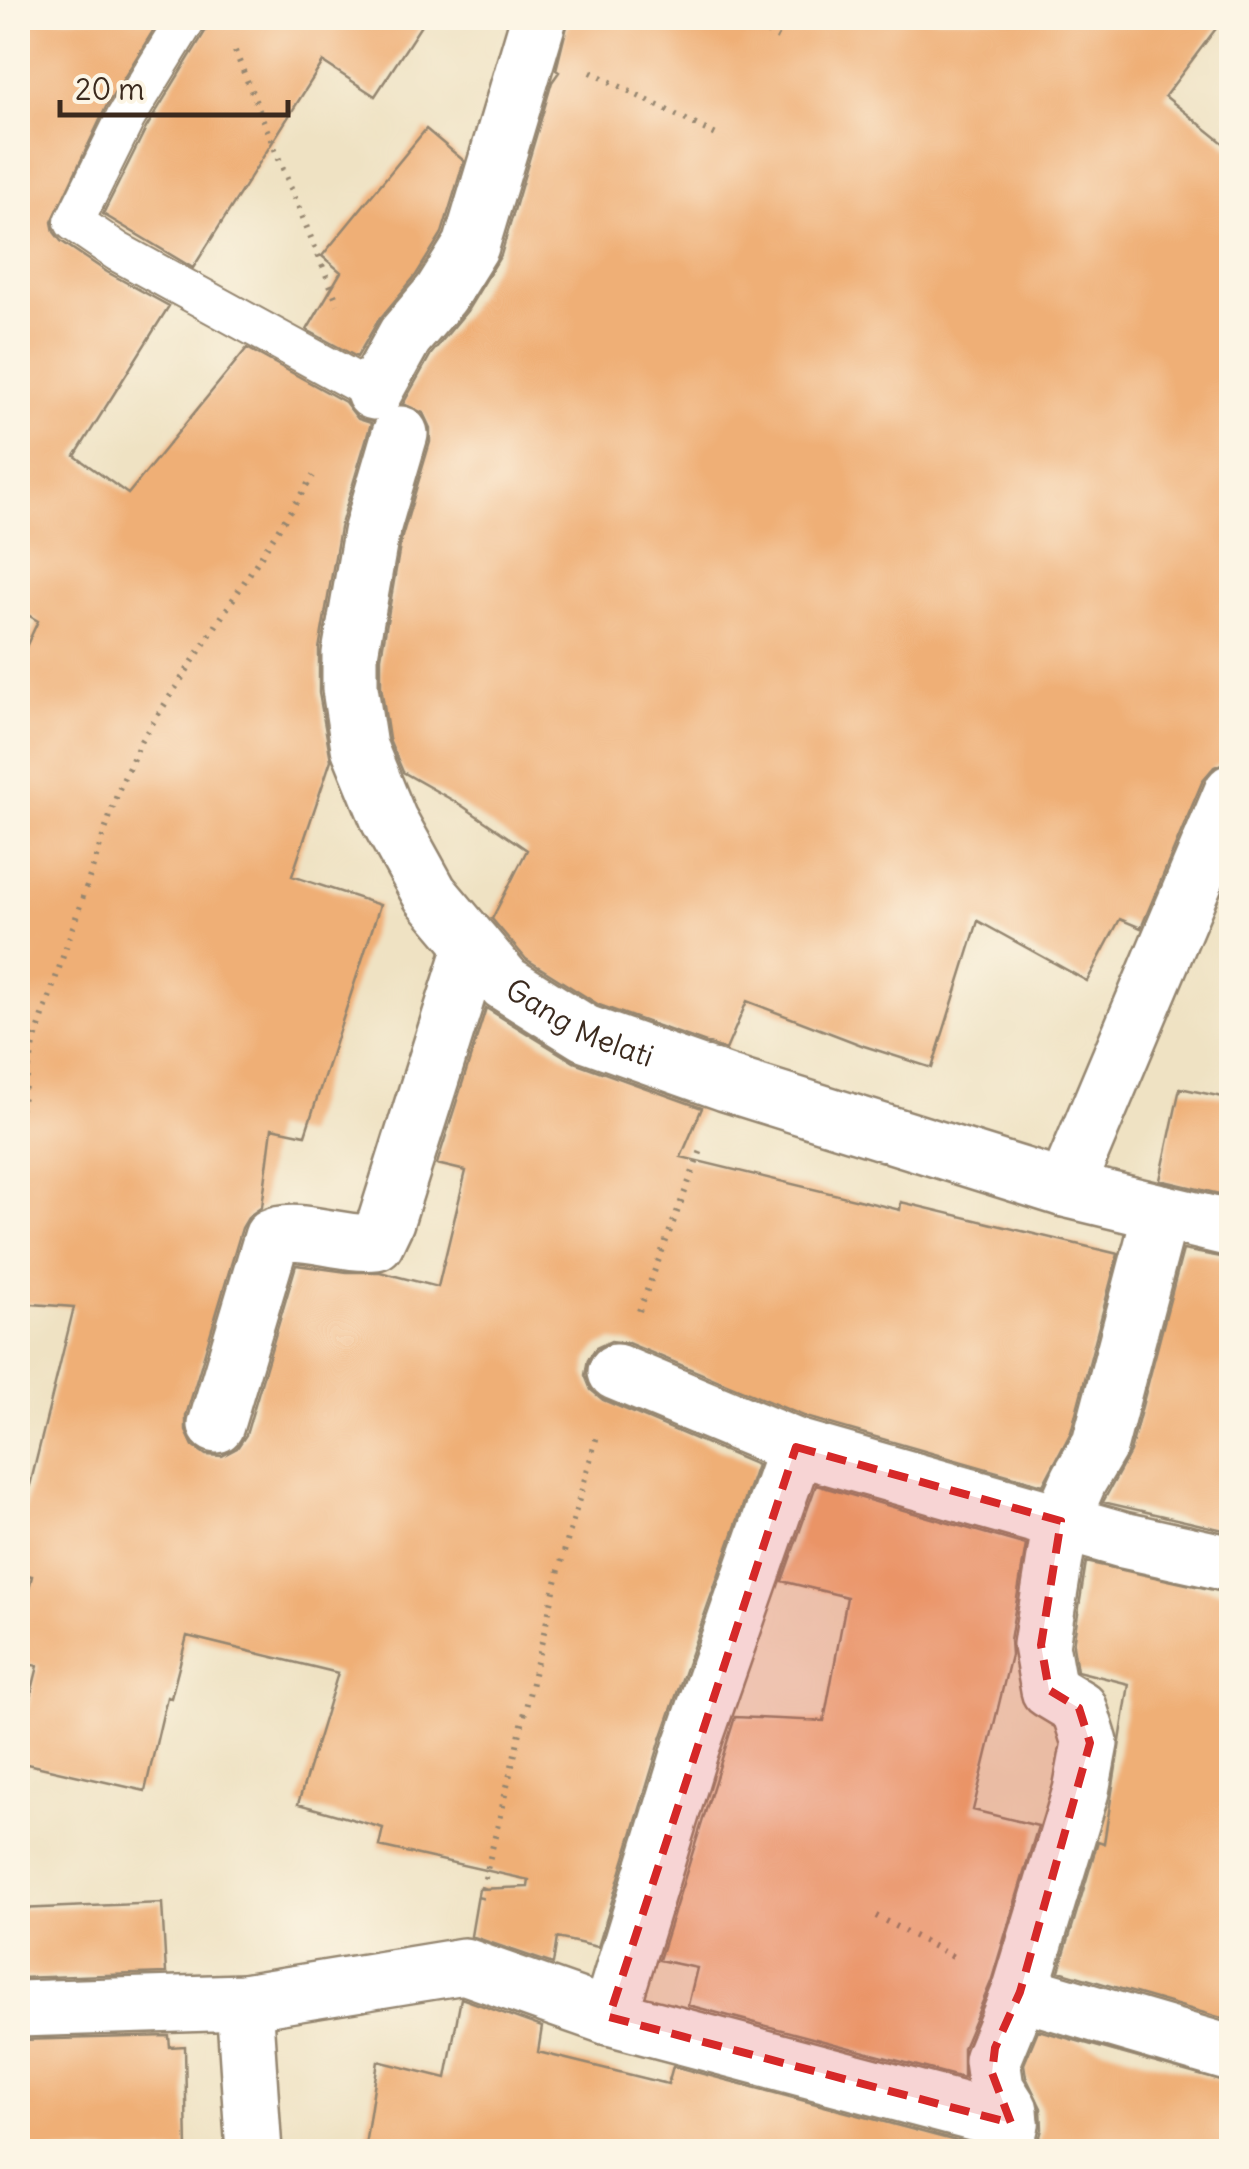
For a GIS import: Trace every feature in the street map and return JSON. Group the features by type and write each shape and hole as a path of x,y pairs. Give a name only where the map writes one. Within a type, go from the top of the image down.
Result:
{"street":[{"name":"Gang Melati","path":"536,30 471,246 440,294 405,336 387,413 350,654 352,713 359,747 389,820 430,894 505,983 585,1032 726,1083 1065,1189 1232,1230"},
{"path":"1065,1189 1232,792"},
{"path":"216,1425 272,1237 284,1231 355,1245 376,1242 473,946"},
{"path":"18,2009 244,2002 464,1966 609,2018 1008,2138 1010,2110 996,2088 992,2060 1020,1992 1082,1792 1090,1744 1079,1708 1049,1690 1041,1645 1061,1521 1100,1444 1161,1212"},
{"path":"616,1372 796,1447 1123,1540 1232,1564"},
{"path":"609,2018 691,1748 796,1447"},
{"path":"1020,1992 1232,2054"},
{"path":"244,2002 254,2152"}],"lane":[{"path":"187,18 126,117 74,222 387,413"}],"path":[{"path":"739,18 778,38"},
{"path":"536,30 720,138"},
{"path":"229,36 387,413"},
{"path":"18,1120 35,1040 120,789 141,741 369,394 387,413"},
{"path":"464,1966 559,1570"},
{"path":"876,1916 1020,1992"}],"highlighted area":[{"path":"796,1447 1061,1521 1041,1645 1049,1690 1079,1708 1090,1743 1020,1992 995,2048 992,2073 1011,2123 609,2017"}],"building":[{"path":"18,18 161,18 106,107 52,222 61,241 169,306 75,456 128,494 247,348 345,402 358,419 371,423 340,528 319,649 319,693 331,760 292,876 380,905 305,1135 272,1128 262,1207 249,1216 242,1228 186,1416 186,1431 193,1446 206,1455 222,1456 237,1448 246,1435 296,1265 380,1272 438,1287 466,1171 437,1164 486,1008 574,1062 702,1108 681,1157 900,1210 901,1202 1118,1254 1071,1432 1043,1485 806,1417 628,1343 611,1341 596,1348 588,1359 585,1375 591,1390 603,1400 757,1465 661,1739 598,1947 557,1938 553,1964 471,1936 479,1889 528,1887 529,1880 379,1846 383,1828 298,1804 338,1673 187,1636 171,1698 167,1697 145,1791 18,1762 18,1746 38,1666 18,1662 18,1635 32,1576 18,1573 18,1534 74,1307 18,1303 18,664 38,621 18,609"},
{"path":"209,18 426,18 375,96 323,62 193,268 103,214 146,128 206,30"},
{"path":"569,18 1224,18 1165,96 1232,150 1232,754 1229,761 1214,767 1203,780 1141,928 1120,919 1087,981 978,921 932,1068 747,1001 726,1050 599,1005 526,959 492,919 527,850 403,772 389,739 381,657 401,540 430,442 430,428 423,413 403,404 431,354 467,311 501,255 552,82 559,72 556,70"},
{"path":"426,129 464,161 442,233 416,275 378,321 357,357 307,330 341,272 322,256"},
{"path":"1180,1088 1232,1099 1232,1197 1160,1180"},
{"path":"1183,1250 1232,1259 1232,1532 1103,1502 1130,1452"},
{"path":"816,1485 1026,1545 1010,1640 1011,1655 973,1810 1038,1826 991,1982 963,2048 963,2078 688,2005 697,1968 659,1960 735,1717 824,1721 847,1597 782,1581"},
{"path":"1086,1562 1232,1594 1232,2021 1059,1971 1098,1841 1104,1843 1129,1684 1077,1671 1073,1645"},
{"path":"162,1903 166,1973 18,1978 18,1909"},
{"path":"461,1998 542,2027 538,2052 668,2084 673,2066 975,2146 975,2152 364,2152 378,2061 446,2078"},
{"path":"1038,2030 1232,2084 1232,2152 1036,2152 1042,2129 1041,2108 1024,2064"},
{"path":"169,2036 170,2047 185,2046 187,2152 18,2152 18,2040"}]}
